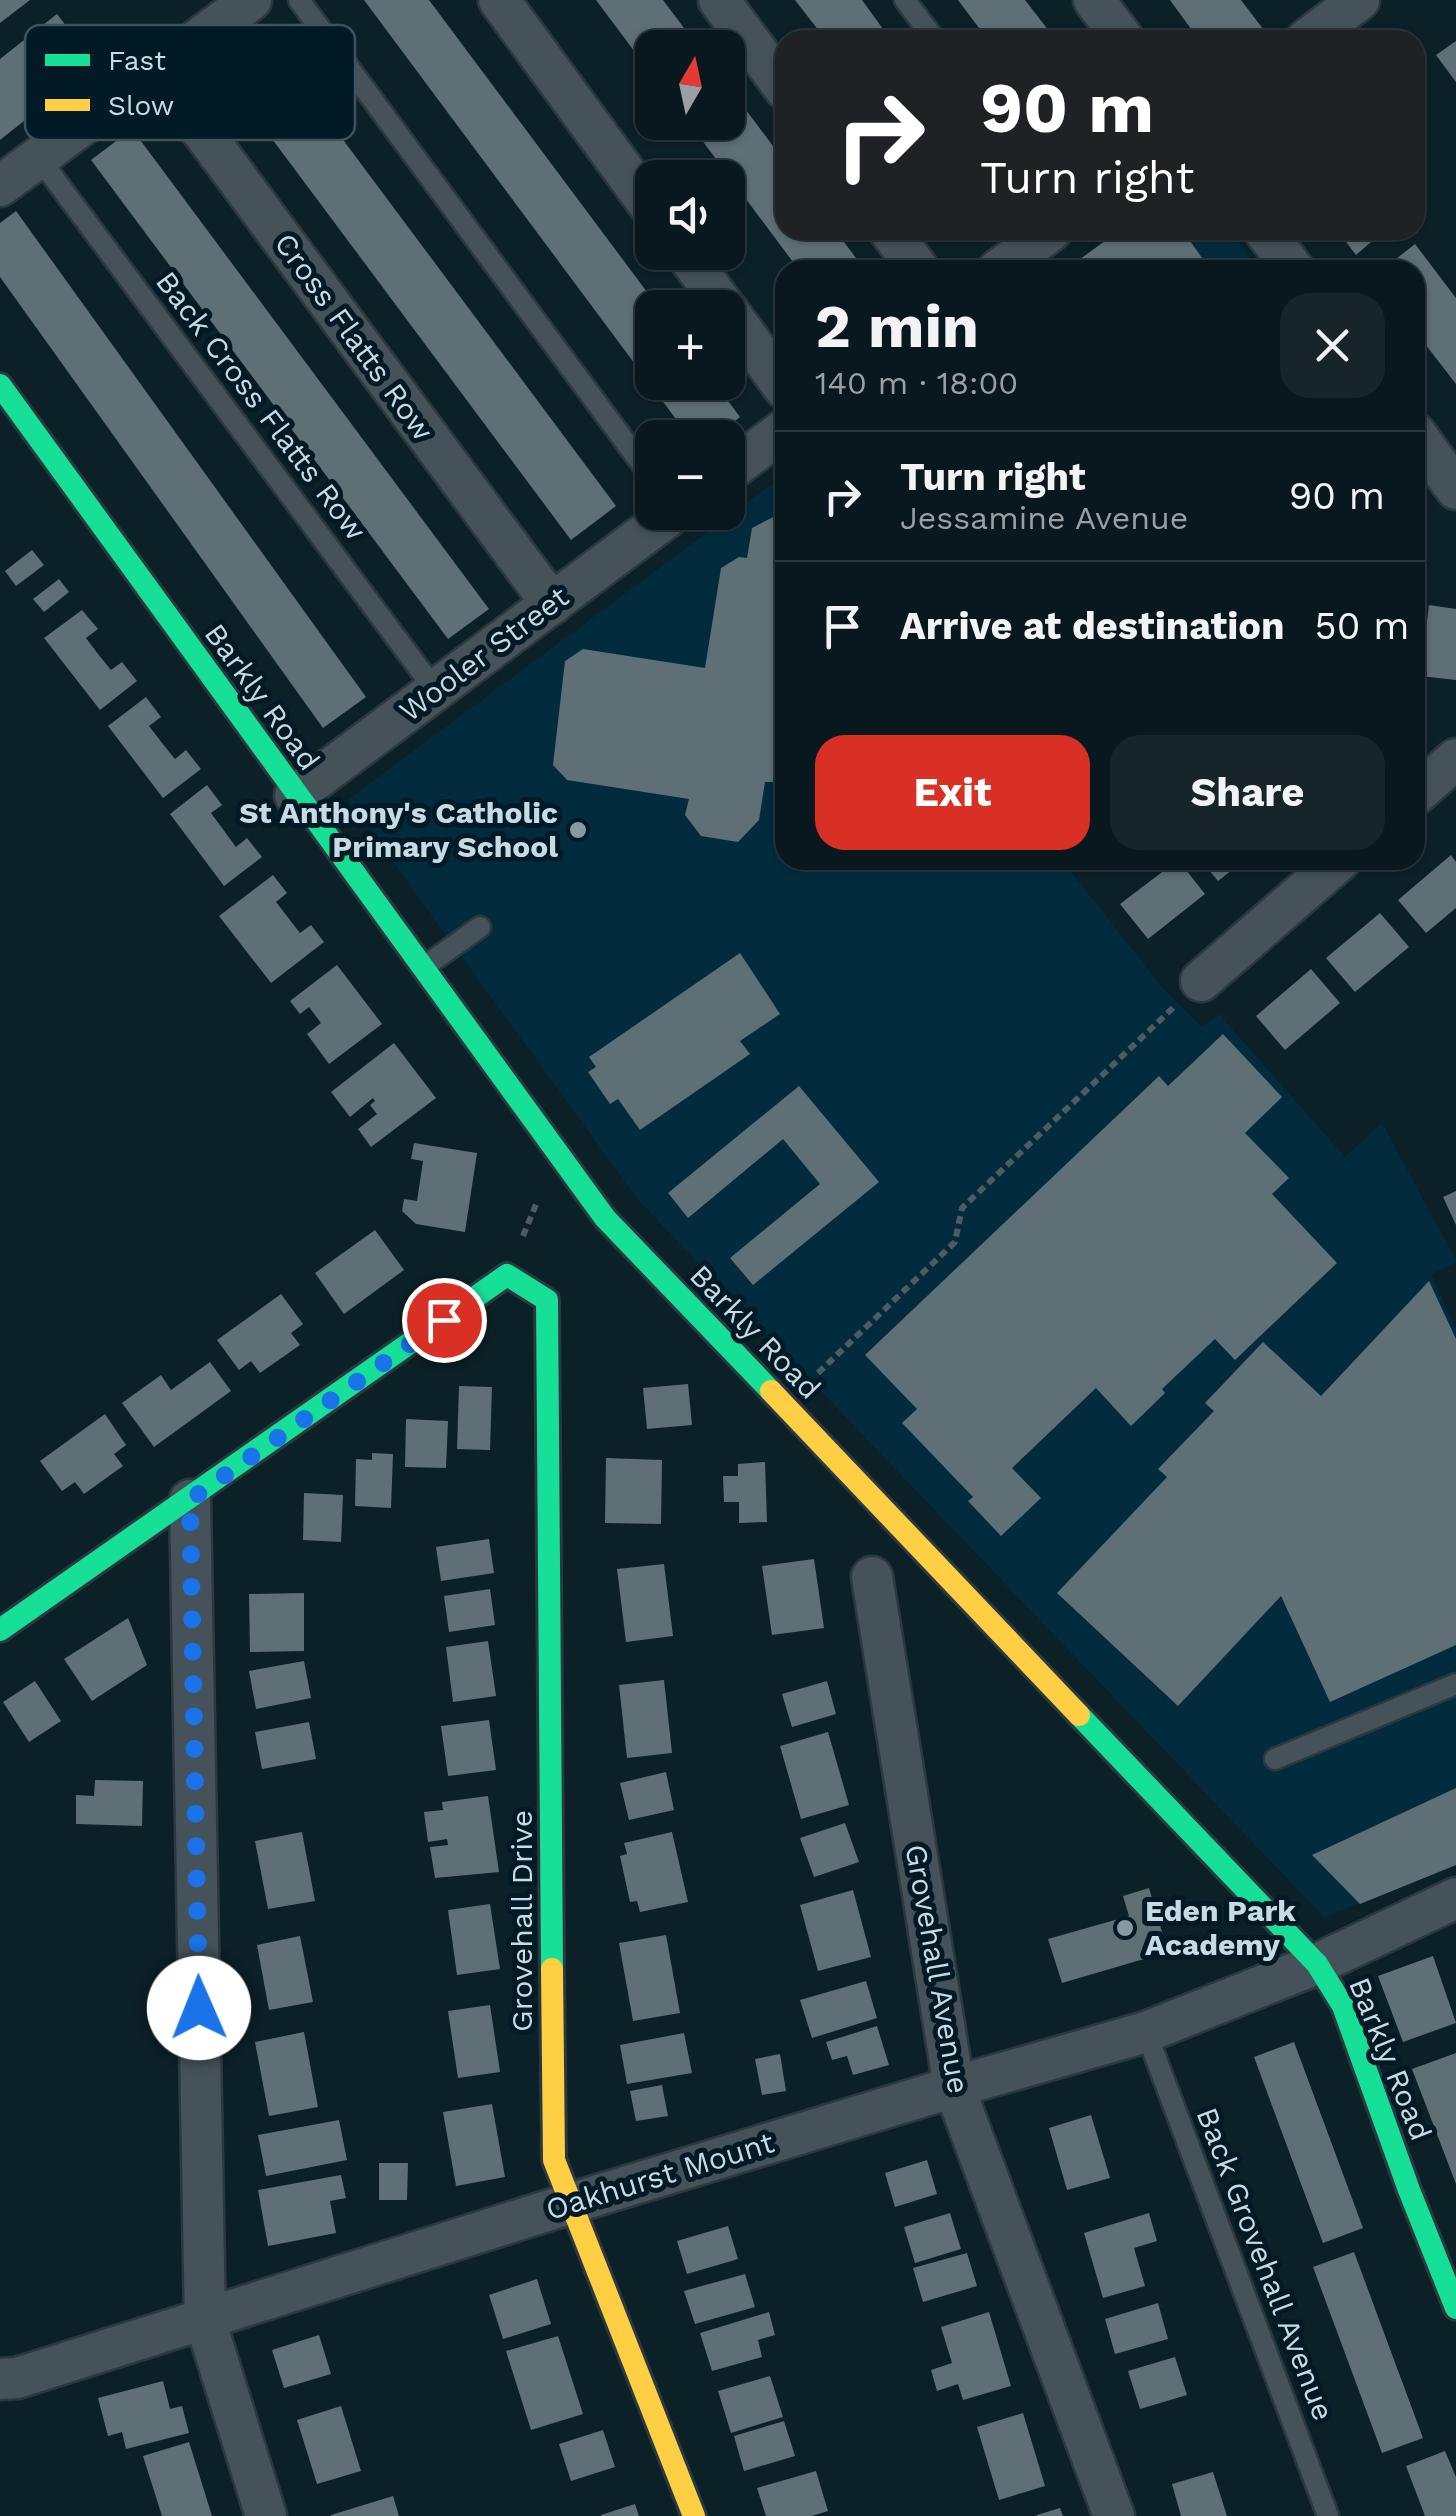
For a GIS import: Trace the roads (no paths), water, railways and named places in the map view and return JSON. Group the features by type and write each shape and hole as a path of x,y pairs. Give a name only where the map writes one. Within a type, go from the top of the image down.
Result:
{"street":[{"path":"217,25 251,0"},
{"path":"499,0 635,186"},
{"path":"719,0 775,76"},
{"path":"1094,0 1116,30"},
{"path":"0,186 63,140"},
{"name":"Cross Flatts Row","path":"209,140 552,604"},
{"path":"1012,260 1038,240"},
{"path":"745,335 775,375"},
{"name":"Barkly Road","path":"0,385 604,1218 1317,1964 1343,2006 1408,2190 1456,2308"},
{"path":"745,459 775,437"},
{"path":"1425,447 1456,489"},
{"name":"Wooler Street","path":"295,795 650,530"},
{"path":"1425,786 1456,760"},
{"path":"1201,981 1329,870"},
{"name":"Grovehall Drive","path":"190,1500 507,1275 547,1300 554,2160 694,2516"},
{"path":"0,1630 190,1500"},
{"path":"190,1500 205,2320 266,2516"},
{"name":"Grovehall Avenue","path":"872,1577 954,2087 1114,2516"},
{"name":"Oakhurst Mount","path":"0,2379 17,2378 572,2203 1146,2032 1453,1909"}],"lane":[{"path":"300,0 318,25"},
{"path":"905,0 928,30"},
{"path":"355,75 635,455"},
{"name":"Back Cross Flatts Row","path":"39,158 436,690"},
{"path":"423,968 480,927"},
{"path":"1275,1758 1456,1684"},
{"name":"Back Grovehall Avenue","path":"1146,2032 1328,2516"}],"place":[{"name":"St Anthony's Catholic Primary School","path":"578,830"},
{"name":"Eden Park Academy","path":"1125,1928"}]}
